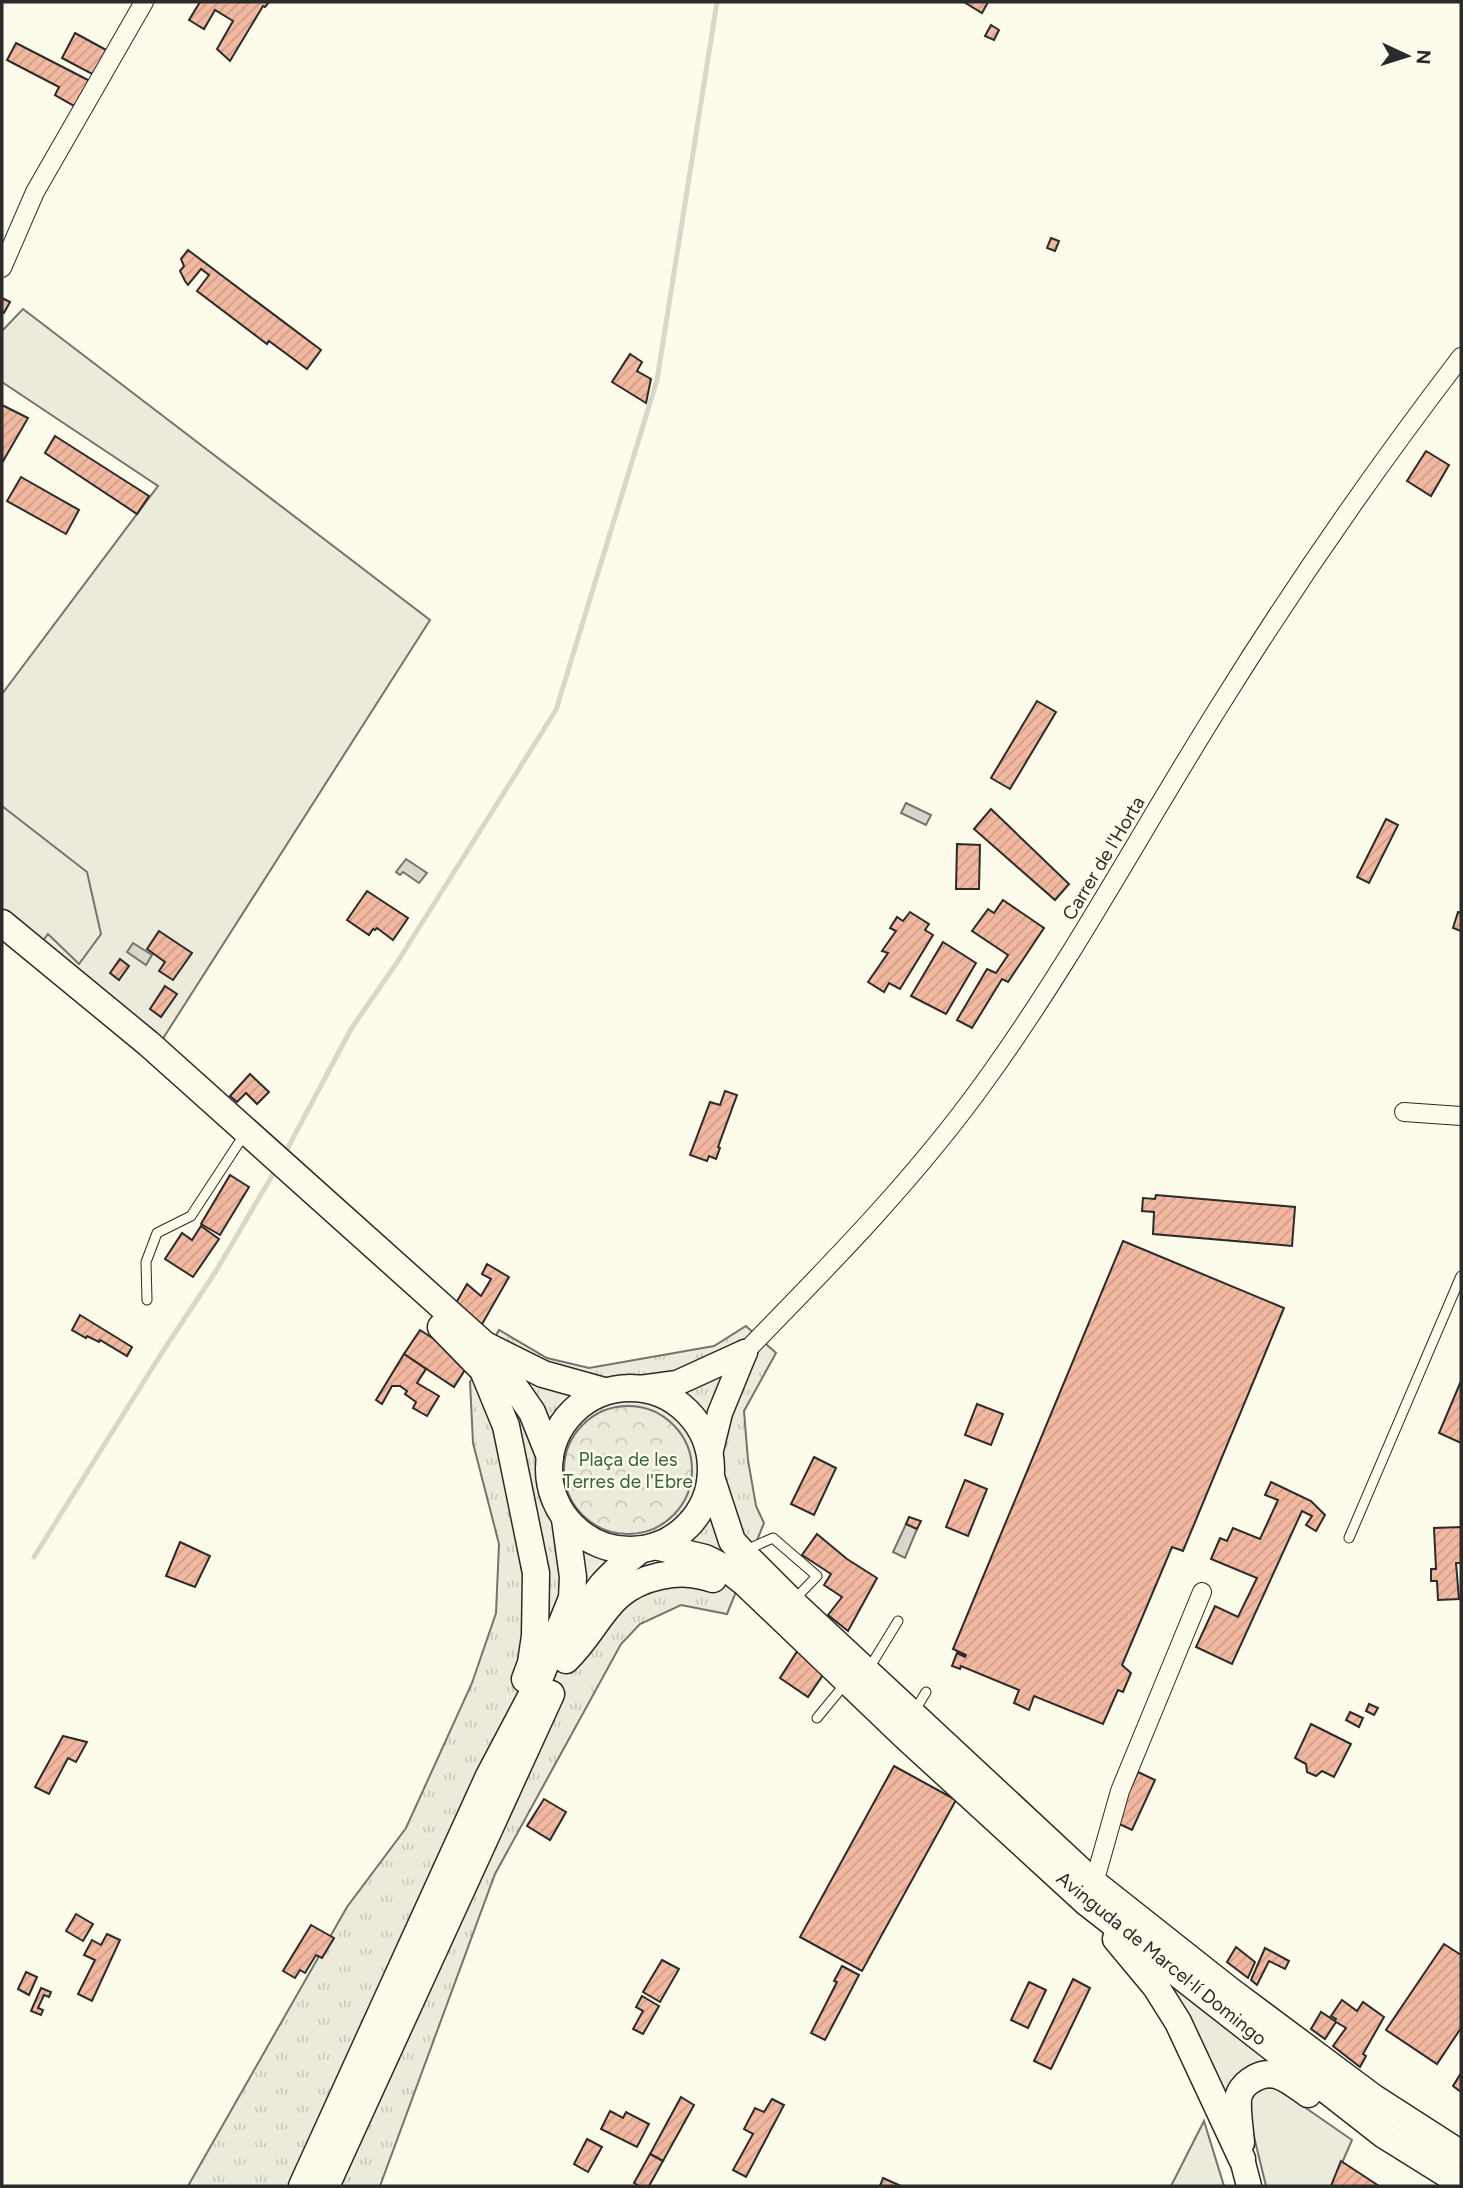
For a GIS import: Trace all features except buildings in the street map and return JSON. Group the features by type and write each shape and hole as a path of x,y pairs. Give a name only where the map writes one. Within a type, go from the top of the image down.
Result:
{"main road":[{"path":"2,923 117,1011 486,1346 532,1412 550,1457"},
{"path":"374,1245 397,1287 483,1370 506,1426 536,1573 536,1606 530,1663 489,1776"},
{"path":"486,1346 543,1374 604,1391"},
{"path":"302,2186 489,1776 536,1687 572,1598 573,1577 565,1518 551,1489 550,1457 554,1439 568,1416 588,1399 604,1391 622,1387 640,1388 662,1394 690,1413 703,1432 732,1541 790,1614"},
{"path":"326,2186 566,1660 591,1598 603,1581 648,1548 676,1536 694,1520 705,1500 710,1465"},
{"path":"565,1518 581,1533 612,1548 648,1548 705,1558 727,1569 790,1614"},
{"path":"566,1660 583,1644 611,1603 632,1584 673,1574 696,1574 729,1584 790,1614"},
{"name":"Avinguda de Marcel·lí Domingo","path":"790,1614 1090,1892 1384,2135 1461,2183"},
{"path":"858,1677 919,1703 1090,1892 1178,2022 1242,2159"},
{"path":"1090,1892 1228,1989 1374,2098 1461,2154"},
{"path":"1242,2159 1238,2097 1245,2085 1257,2076 1271,2073 1284,2076 1323,2104 1384,2135"}],"street":[{"path":"2,268 35,192 144,2"},
{"name":"Carrer de l'Horta","path":"745,1352 902,1185 981,1086 1053,981 1261,640 1363,489 1461,357"},
{"path":"1404,1112 1461,1116"},
{"path":"640,1388 677,1383 745,1352"},
{"path":"710,1465 720,1413 745,1352"},
{"path":"1090,1892 1120,1791 1202,1592"},
{"path":"1242,2159 1250,2186"}],"lane":[{"path":"147,1300 146,1262 157,1233 191,1216 238,1120"},
{"path":"1349,1538 1461,1276"},
{"path":"742,1552 773,1538 817,1576 790,1614"},
{"path":"817,1718 858,1677 898,1621"}],"green space":[{"path":"23,309 430,620 162,1040 2,907 2,694 158,486 2,382 2,331"},
{"path":"746,1326 776,1353 744,1411 748,1460 756,1506 764,1523 727,1614 681,1605 640,1624 621,1644 495,1874 380,2186 188,2186 347,1907 406,1828 472,1683 496,1613 499,1544 473,1443 470,1382 499,1330 547,1358 589,1368 714,1346"},
{"name":"Plaça de les Terres de l'Ebre","path":"628,1406 652,1411 673,1425 687,1446 692,1470 687,1494 673,1515 652,1529 628,1534 604,1529 583,1515 569,1494 564,1470 569,1446 583,1425 604,1411"},
{"path":"1133,1948 1284,2067 1265,2066 1233,2129"}],"shaded area":[{"path":"906,803 931,815 926,825 901,813"},
{"path":"2,806 87,872 101,934 79,964 48,934 42,942 2,909"},
{"path":"406,859 427,873 419,883 403,872 400,875 396,872"},
{"path":"133,943 152,955 146,965 127,952"},
{"path":"906,1524 917,1529 905,1558 893,1552"},
{"path":"1257,2088 1277,2088 1352,2140 1332,2186 1266,2186 1247,2108"},
{"path":"1204,2121 1224,2186 1171,2186"}],"waterway":[{"path":"284,1155 351,1029 398,961 556,710 657,380 717,2"},
{"path":"34,1557 216,1271 276,1169"}]}
